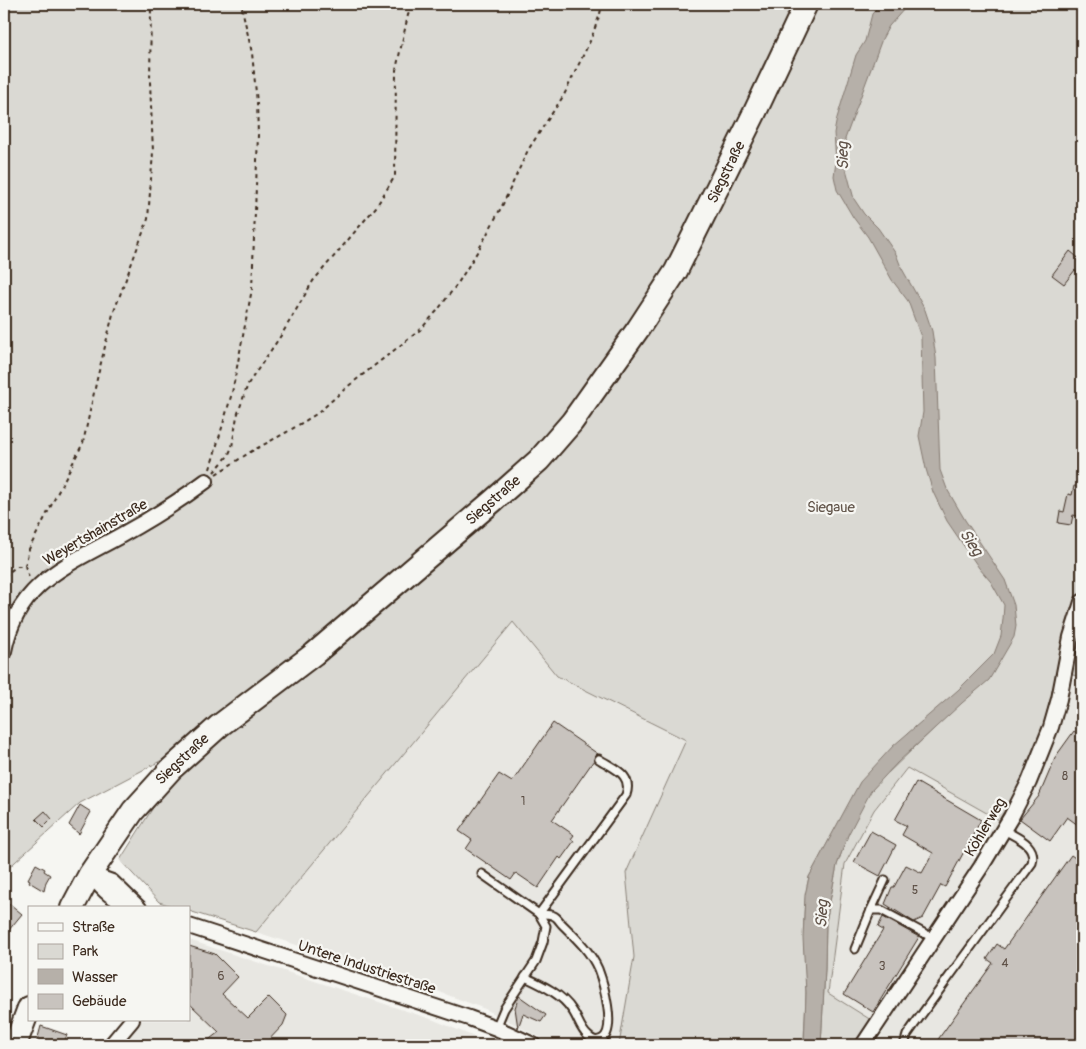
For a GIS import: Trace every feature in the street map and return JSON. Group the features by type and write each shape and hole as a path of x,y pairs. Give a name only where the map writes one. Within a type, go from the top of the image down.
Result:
{"main road":[{"name":"Siegstraße","path":"73,906 90,874 133,811 152,788 190,750 314,654 367,610 539,460 572,422 638,329 676,270 756,112 806,4"},
{"path":"15,1045 28,1011"}],"street":[{"name":"Weyertshainstraße","path":"4,651 18,612 38,587 49,577 73,560 173,505 206,481"},
{"name":"Köhlerweg","path":"863,1045 1004,830 1029,782 1051,728 1059,699 1071,637 1082,602"},
{"path":"90,874 112,882 135,906"},
{"name":"Untere Industriestraße","path":"190,926 496,1028 511,1040 533,1045"},
{"path":"111,1045 130,1022"}],"lane":[{"path":"539,914 626,794 628,787 626,778 599,759"},
{"path":"904,1045 907,1035 914,1025 1032,863 1033,850 1004,830"},
{"path":"482,874 539,914 546,926 543,942 536,961 504,1009 496,1028"},
{"path":"855,949 885,880"},
{"path":"871,910 881,910 933,938"},
{"path":"525,977 558,996 572,1009 586,1035 594,1040 600,1040 604,1037 608,1030 609,1021 606,995 598,969 586,949 554,916 539,914"}],"path":[{"path":"38,587 28,576 25,566 29,549 83,443 113,314 148,219 153,152 150,82 151,4"},
{"path":"206,481 232,393 252,289 258,135 257,103 252,53 241,4"},
{"path":"206,481 228,456 232,447 236,416 248,384 282,334 314,281 376,207 395,176 396,70 413,4"},
{"path":"206,481 318,412 420,330 437,311 458,283 479,249 503,204 528,150 564,95 591,39 602,4"},
{"path":"4,576 17,566 25,566"}],"shaded area":[{"path":"513,622 557,676 686,740 626,873 634,957 619,1045 555,1045 485,1009 421,985 256,932"},
{"path":"1082,660 1082,1045 876,1045 885,1029 828,993 845,864 874,810 907,768 1012,827 1026,802"},
{"path":"190,940 434,1020 494,1045 121,1045 138,1022 190,1022"}],"green space":[{"path":"4,4 7,4 4,78"},
{"name":"Siegaue","path":"9,4 1082,4 1082,660 1077,676 1057,671 1035,751 1021,782 999,820 907,768 874,810 845,864 828,993 871,1020 855,1045 821,1045 826,922 837,865 848,835 860,783 809,877 806,891 804,919 806,991 804,1045 619,1045 634,957 626,873 686,740 557,676 513,622 256,932 190,911 190,906 172,906 159,902 120,860 166,787 164,759 80,803 4,872 4,103","holes":["943,720 888,773 898,757"]}],"water":[{"name":"Sieg","path":"880,4 907,4 889,26 882,39 845,139 846,169 854,199 896,254 901,267 925,310 932,331 936,358 940,470 947,489 965,520 1005,580 1014,605 1016,626 1014,637 989,680 897,763 871,791 848,835 837,865 826,922 821,1045 804,1045 806,993 803,938 805,895 809,877 860,782 893,746 958,690 994,654 1001,636 1003,619 1004,605 991,582 979,568 947,521 933,492 926,469 919,436 923,412 921,337 908,301 892,280 868,237 853,217 837,190 834,176 836,162 834,133 837,118 856,55 865,41 872,14"}],"building":[{"path":"1070,251 1082,261 1082,276 1075,270 1064,284 1052,275"},
{"path":"1074,486 1082,487 1082,517 1073,515 1071,525 1058,523 1060,511 1064,512 1068,494 1072,495"},
{"path":"553,723 598,754 552,820 574,835 571,839 574,841 561,859 559,857 538,888 516,873 511,880 466,849 472,840 459,831 499,774 512,782"},
{"path":"1074,731 1082,737 1082,828 1067,817 1050,841 1020,819 1039,796 1056,756"},
{"path":"916,782 981,820 945,887 941,885 923,918 914,922 885,904 892,887 894,887 906,865 922,873 933,853 902,835 907,826 895,820"},
{"path":"80,805 91,812 79,834 69,825"},
{"path":"45,811 52,819 44,827 36,819"},
{"path":"871,831 896,845 880,876 854,862"},
{"path":"1071,855 1082,863 1082,1045 934,1045 993,963 987,959 997,944 1004,949"},
{"path":"36,864 45,869 44,871 50,875 44,891 29,882 30,880 28,879"},
{"path":"10,904 22,914 4,936 4,912"},
{"path":"883,917 919,937 873,1012 844,994 883,930 878,927"},
{"path":"190,946 215,954 238,977 222,994 248,1018 269,997 287,1015 283,1025 264,1045 202,1045 219,1032 190,1004"},
{"path":"519,996 546,1015 541,1022 523,1014 518,1028 515,1008"},
{"path":"41,1026 67,1035 63,1045 36,1045"}]}
